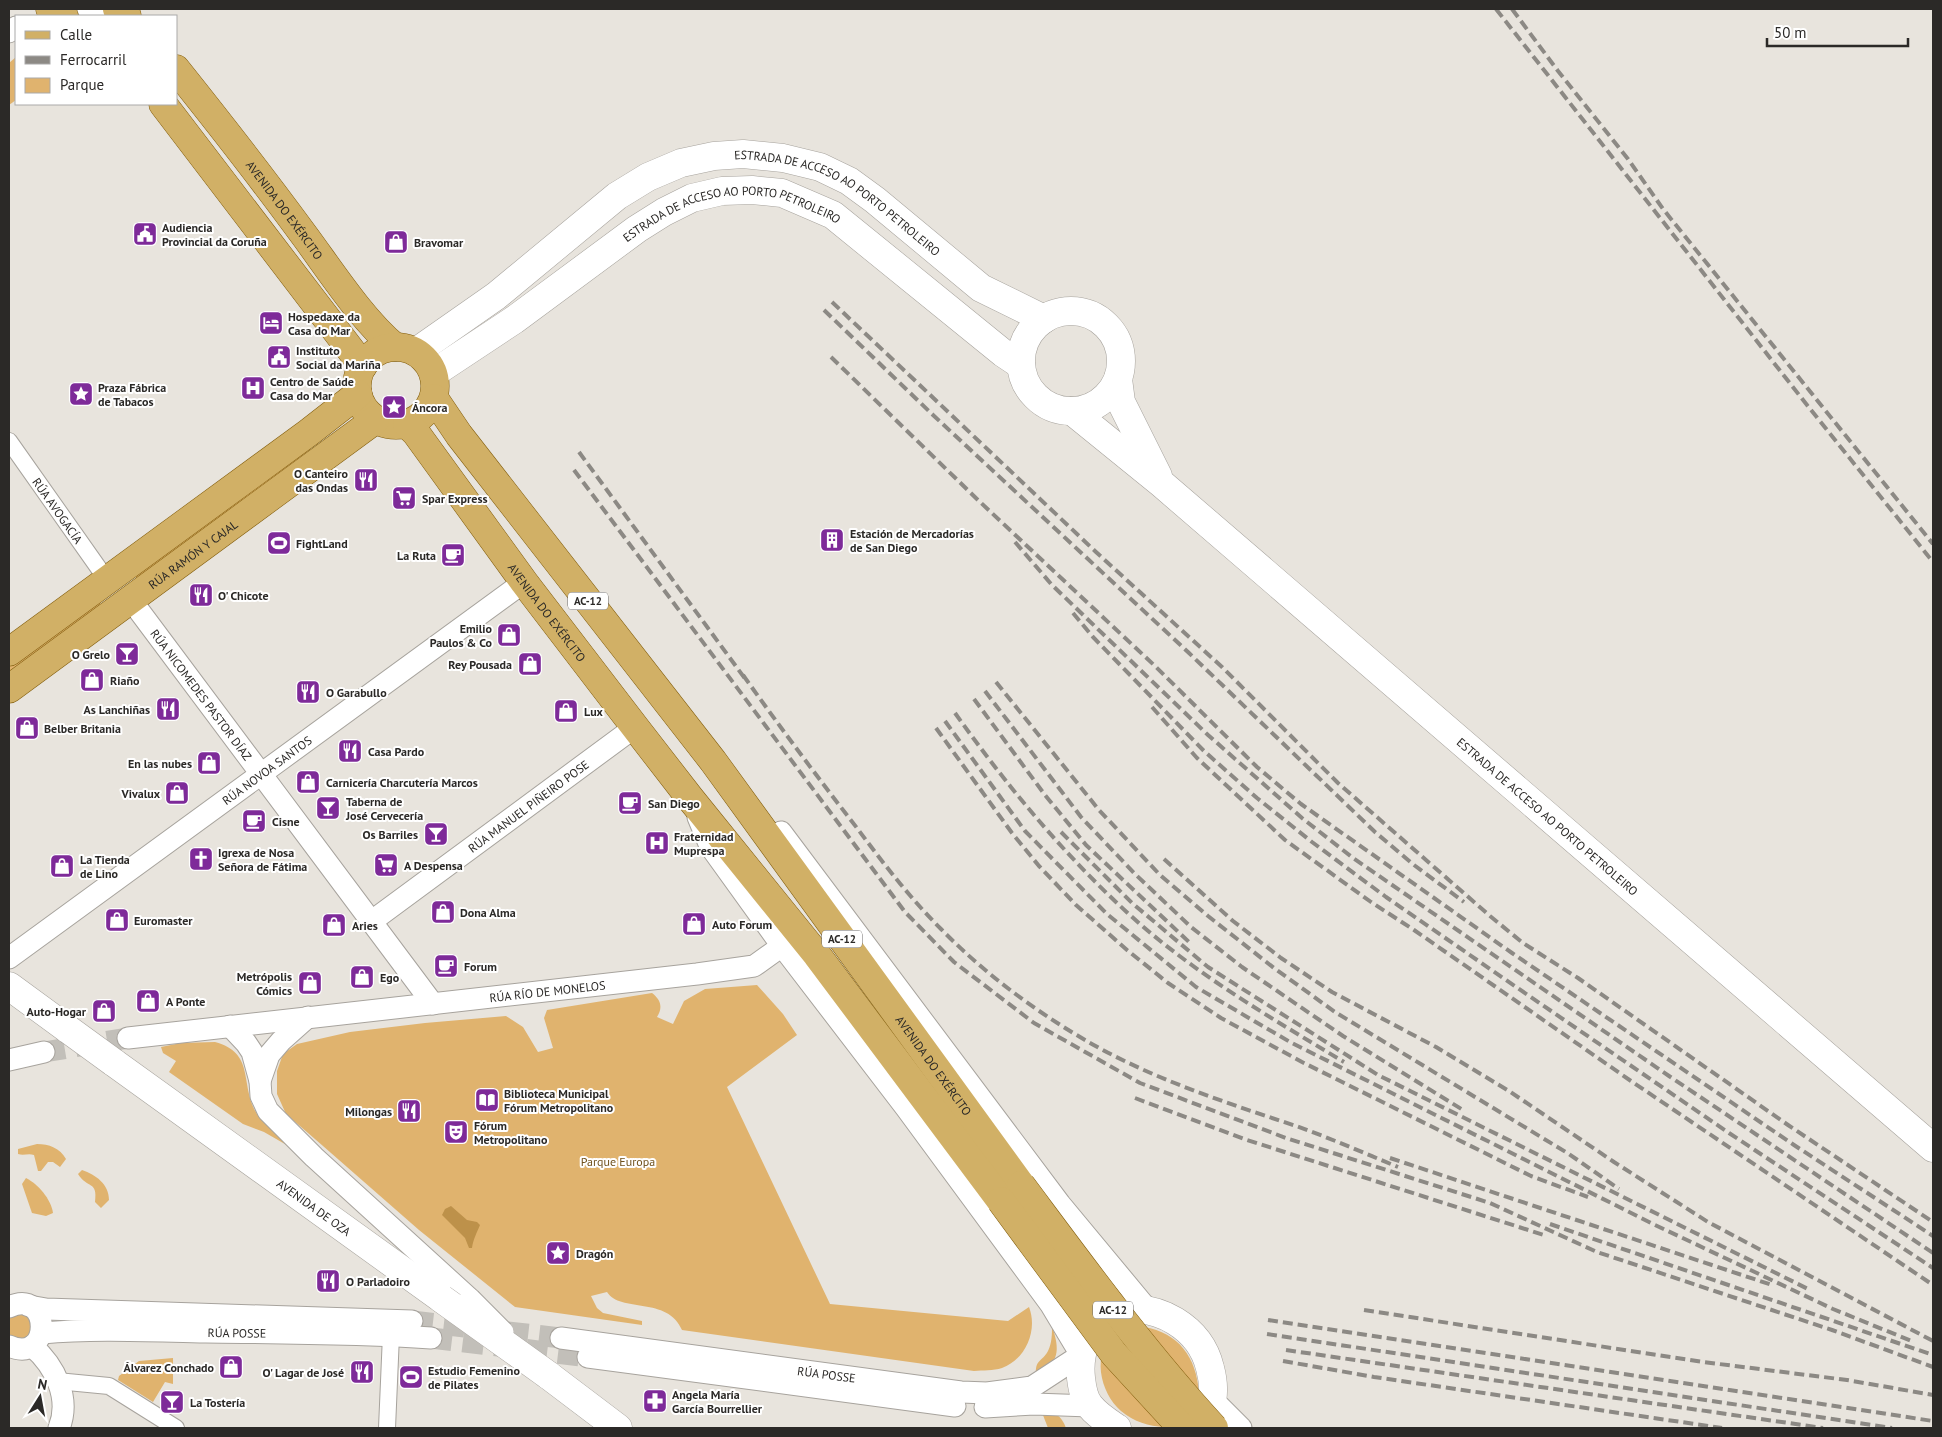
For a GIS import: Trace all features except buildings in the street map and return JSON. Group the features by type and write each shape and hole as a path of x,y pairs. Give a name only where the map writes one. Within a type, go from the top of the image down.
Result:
{"main road":[{"path":"50,9 62,15"},
{"name":"AVENIDA DO EXÉRCITO","path":"178,72 251,163 349,296 384,338 406,350"},
{"path":"164,105 363,366"},
{"name":"ESTRADA DE ACCESO AO PORTO PETROLEIRO","path":"496,296 618,196 648,177 681,163 714,156 744,154 783,158 820,167 849,181 981,288 1044,319 1058,313 1073,311 1088,314 1101,320 1111,330 1118,343 1122,357 1118,379 1121,402 1162,484"},
{"name":"ESTRADA DE ACCESO AO PORTO PETROLEIRO","path":"434,386 514,320 637,229 664,212 692,198 722,191 752,190 782,193 833,215 1003,353 1021,365 1025,380 1033,392 1044,402 1057,409 1072,411 1100,402 1111,392 1118,379"},
{"path":"406,350 496,296 514,320"},
{"path":"1021,365 1026,339 1044,319"},
{"path":"380,350 406,350 428,362 434,386 425,414 407,424 392,426 375,420 365,410 358,394 357,380 363,366 380,350"},
{"name":"AVENIDA DO EXÉRCITO","path":"434,386 459,435 713,761 1011,1193 1114,1354 1182,1428"},
{"path":"9,652 308,433 358,394"},
{"name":"ESTRADA DE ACCESO AO PORTO PETROLEIRO","path":"1072,411 1162,484 1933,1148"},
{"name":"RÚA RAMÓN Y CAJAL","path":"9,689 375,420"},
{"name":"AVENIDA DO EXÉRCITO","path":"407,424 420,439 524,582 690,798 1011,1193 1110,1305 1174,1385 1214,1428"},
{"name":"AVENIDA DE OZA","path":"9,986 548,1375 618,1428"},
{"path":"1117,1428 1088,1417 1081,1382 1081,1355 1091,1332 1104,1319 1118,1311 1134,1308 1165,1315 1182,1325 1197,1339 1207,1356 1212,1376 1213,1400 1206,1417 1197,1428"}],"street":[{"name":"RÚA AVOGACÍA","path":"9,441 107,580"},
{"name":"RÚA NOVOA SANTOS","path":"9,958 524,582"},
{"name":"RÚA NICOMEDES PASTOR DÍAZ","path":"131,600 433,1004"},
{"name":"AVENIDA DO EXÉRCITO","path":"661,695 746,785 1060,1204 1148,1310"},
{"name":"RÚA MANUEL PIÑEIRO POSE","path":"372,922 635,727"},
{"name":"AVENIDA DO EXÉRCITO","path":"690,798 710,846 782,946 1020,1263 1051,1306 1081,1355"},
{"name":"RÚA RÍO DE MONELOS","path":"128,1038 676,977 754,966 782,946"},
{"path":"260,1081 269,1055 280,1041 308,1017"},
{"path":"230,1026 252,1052 260,1081 261,1096 268,1111 285,1130 470,1299 548,1375"},
{"path":"9,1060 44,1052"},
{"name":"RÚA POSSE","path":"19,1306 46,1309 412,1321"},
{"path":"19,1306 39,1314 42,1320 37,1339 42,1355 57,1381 63,1400 64,1409 58,1428"},
{"name":"RÚA POSSE","path":"9,1346 20,1349 37,1339 68,1331 391,1335 431,1338"},
{"path":"388,1428 391,1335"},
{"name":"RÚA POSSE","path":"562,1338 952,1391 987,1393 1010,1391 1032,1386 1081,1355"},
{"name":"RÚA POSSE","path":"588,1357 962,1407 989,1408 1034,1404 1088,1417"},
{"path":"57,1381 109,1386 176,1428"},
{"path":"1213,1400 1241,1428"}],"green space":[{"path":"15,58 15,101 9,105 9,63"},
{"path":"306,443 311,449 138,580 133,574"},
{"path":"97,599 103,607 9,677 9,664"},
{"name":"Parque Europa","path":"757,985 783,1014 797,1035 727,1087 830,1304 1008,1321 1029,1307 1032,1325 1028,1343 1018,1358 1010,1364 999,1369 974,1371 682,1330 675,1319 666,1313 622,1302 613,1298 607,1292 591,1296 597,1308 603,1313 642,1321 642,1325 515,1307 419,1230 286,1114 277,1094 277,1071 283,1054 297,1044 350,1032 506,1016 523,1027 538,1052 553,1048 544,1018 547,1010 652,993 660,1004 657,1017 673,1024 684,1001 705,989"},
{"path":"215,1042 228,1047 242,1062 252,1103 257,1114 297,1151 264,1132 243,1124 169,1072 176,1061 163,1053 161,1047 181,1043"},
{"path":"37,1144 54,1147 66,1159 60,1167 53,1162 48,1162 41,1171 38,1171 34,1155 18,1154 18,1149"},
{"path":"82,1170 97,1177 107,1189 109,1200 101,1208 95,1202 96,1195 93,1187 81,1179 78,1174"},
{"path":"26,1178 43,1192 50,1202 53,1213 46,1216 32,1213 22,1184"},
{"path":"26,1313 35,1324 26,1339 13,1338 9,1334 9,1318 12,1315"},
{"path":"1052,1326 1057,1349 1056,1355 1050,1366 1036,1375 1038,1363 1046,1355 1049,1348 1052,1338"},
{"path":"1144,1327 1156,1330 1176,1341 1190,1358 1197,1379 1199,1392 1164,1427 1142,1423 1121,1411 1108,1394 1103,1383 1101,1361 1103,1350 1109,1341 1120,1331"},
{"path":"173,1358 173,1384 165,1382 153,1402 118,1380 119,1376 139,1361"},
{"path":"1041,1410 1057,1415 1066,1428 1048,1428"}],"shaded area":[{"path":"451,1206 467,1220 477,1222 480,1225 472,1248 469,1248 465,1238 442,1215 445,1209"}],"tunnel":[{"path":"44,1052 128,1038"},
{"path":"412,1321 561,1338"},
{"path":"431,1338 588,1357"}],"railway":[{"path":"1496,9 1807,405 1933,562"},
{"path":"1512,9 1558,71 1628,159 1663,209 1933,544"},
{"path":"832,302 1096,552 1222,667 1338,783 1490,916 1523,943 1578,978 1788,1125 1933,1222"},
{"path":"824,310 933,415 1189,653 1375,832 1414,865 1464,902"},
{"path":"831,357 979,501 1155,666 1257,767 1301,804 1512,953 1794,1145 1933,1236"},
{"path":"579,452 746,680"},
{"path":"574,470 905,912 954,962 1034,1023 1140,1083 1286,1138 1490,1203 1597,1252 1832,1330 1933,1367"},
{"path":"1015,542 1052,585 1208,735 1302,818 1353,858 1669,1076 1933,1253"},
{"path":"1073,613 1093,637 1204,751 1257,798 1312,842 1386,897 1729,1133 1933,1268"},
{"path":"743,675 908,893 957,945 1027,1003 1110,1054 1161,1078 1321,1135 1398,1167"},
{"path":"996,682 1099,810 1160,875 1208,916 1274,968 1335,1012 1569,1154 1619,1189"},
{"path":"985,691 1081,817 1134,873 1191,927 1242,967 1343,1036 1463,1110"},
{"path":"974,699 1045,795 1086,845 1189,942"},
{"path":"1152,707 1197,758 1285,840 1371,902 1631,1081 1933,1285"},
{"path":"955,713 995,767 1060,845 1131,916 1207,976 1261,1012 1344,1062"},
{"path":"945,721 1025,831 1107,914 1196,987 1290,1042 1653,1224 1833,1309 1914,1342"},
{"path":"936,728 1012,833 1039,866 1076,905 1168,983 1221,1018 1302,1062 1531,1176 1588,1197"},
{"path":"1061,832 1132,903 1208,967 1378,1075 1810,1290"},
{"path":"1164,859 1233,921 1281,958 1332,992 1436,1047 1509,1091 1614,1162 1708,1222 1933,1341"},
{"path":"1135,1098 1244,1139 1547,1236"},
{"path":"1390,1158 1772,1285"},
{"path":"1550,1224 1933,1355"},
{"path":"1364,1310 1703,1362 1847,1380 1933,1395"},
{"path":"1268,1320 1933,1421"},
{"path":"1267,1334 1892,1428"},
{"path":"1286,1350 1823,1428"},
{"path":"1283,1361 1374,1377 1722,1428"}],"place":[{"name":"Audiencia Provincial da Coruña","path":"145,234"},
{"name":"Bravomar","path":"396,242"},
{"name":"Hospedaxe da Casa do Mar","path":"271,323"},
{"name":"Instituto Social da Mariña","path":"279,357"},
{"name":"Centro de Saúde Casa do Mar","path":"253,388"},
{"name":"Praza Fábrica de Tabacos","path":"81,394"},
{"name":"Áncora","path":"394,407"},
{"name":"O Canteiro das Ondas","path":"366,480"},
{"name":"Spar Express","path":"404,498"},
{"name":"Estación de Mercadorías de San Diego","path":"832,540"},
{"name":"FightLand","path":"279,543"},
{"name":"La Ruta","path":"453,555"},
{"name":"O' Chicote","path":"201,595"},
{"name":"Emilio Paulos & Co","path":"509,635"},
{"name":"O Grelo","path":"127,654"},
{"name":"Rey Pousada","path":"530,664"},
{"name":"Riaño","path":"92,680"},
{"name":"O Garabullo","path":"308,692"},
{"name":"As Lanchiñas","path":"168,709"},
{"name":"Lux","path":"566,711"},
{"name":"Belber Britania","path":"27,728"},
{"name":"Casa Pardo","path":"350,751"},
{"name":"En las nubes","path":"209,763"},
{"name":"Carnicería Charcutería Marcos","path":"308,782"},
{"name":"Vivalux","path":"177,793"},
{"name":"San Diego","path":"630,803"},
{"name":"Taberna de José Cervecería","path":"328,808"},
{"name":"Cisne","path":"254,821"},
{"name":"Os Barriles","path":"436,834"},
{"name":"Fraternidad Muprespa","path":"657,843"},
{"name":"Igrexa de Nosa Señora de Fátima","path":"201,859"},
{"name":"A Despensa","path":"386,865"},
{"name":"La Tienda de Lino","path":"62,866"},
{"name":"Dona Alma","path":"443,912"},
{"name":"Euromaster","path":"117,920"},
{"name":"Auto Forum","path":"694,924"},
{"name":"Aries","path":"334,925"},
{"name":"Forum","path":"446,966"},
{"name":"Ego","path":"362,977"},
{"name":"Metrópolis Cómics","path":"310,983"},
{"name":"A Ponte","path":"148,1001"},
{"name":"Auto-Hogar","path":"104,1011"},
{"name":"Biblioteca Municipal Fórum Metropolitano","path":"487,1100"},
{"name":"Milongas","path":"409,1111"},
{"name":"Fórum Metropolitano","path":"456,1132"},
{"name":"Dragón","path":"558,1253"},
{"name":"O Parladoiro","path":"328,1281"},
{"name":"Álvarez Conchado","path":"231,1367"},
{"name":"O' Lagar de José","path":"362,1372"},
{"name":"Estudio Femenino de Pilates","path":"411,1377"},
{"name":"Angela María García Bourrellier","path":"655,1401"},
{"name":"La Tostería","path":"172,1402"}]}
